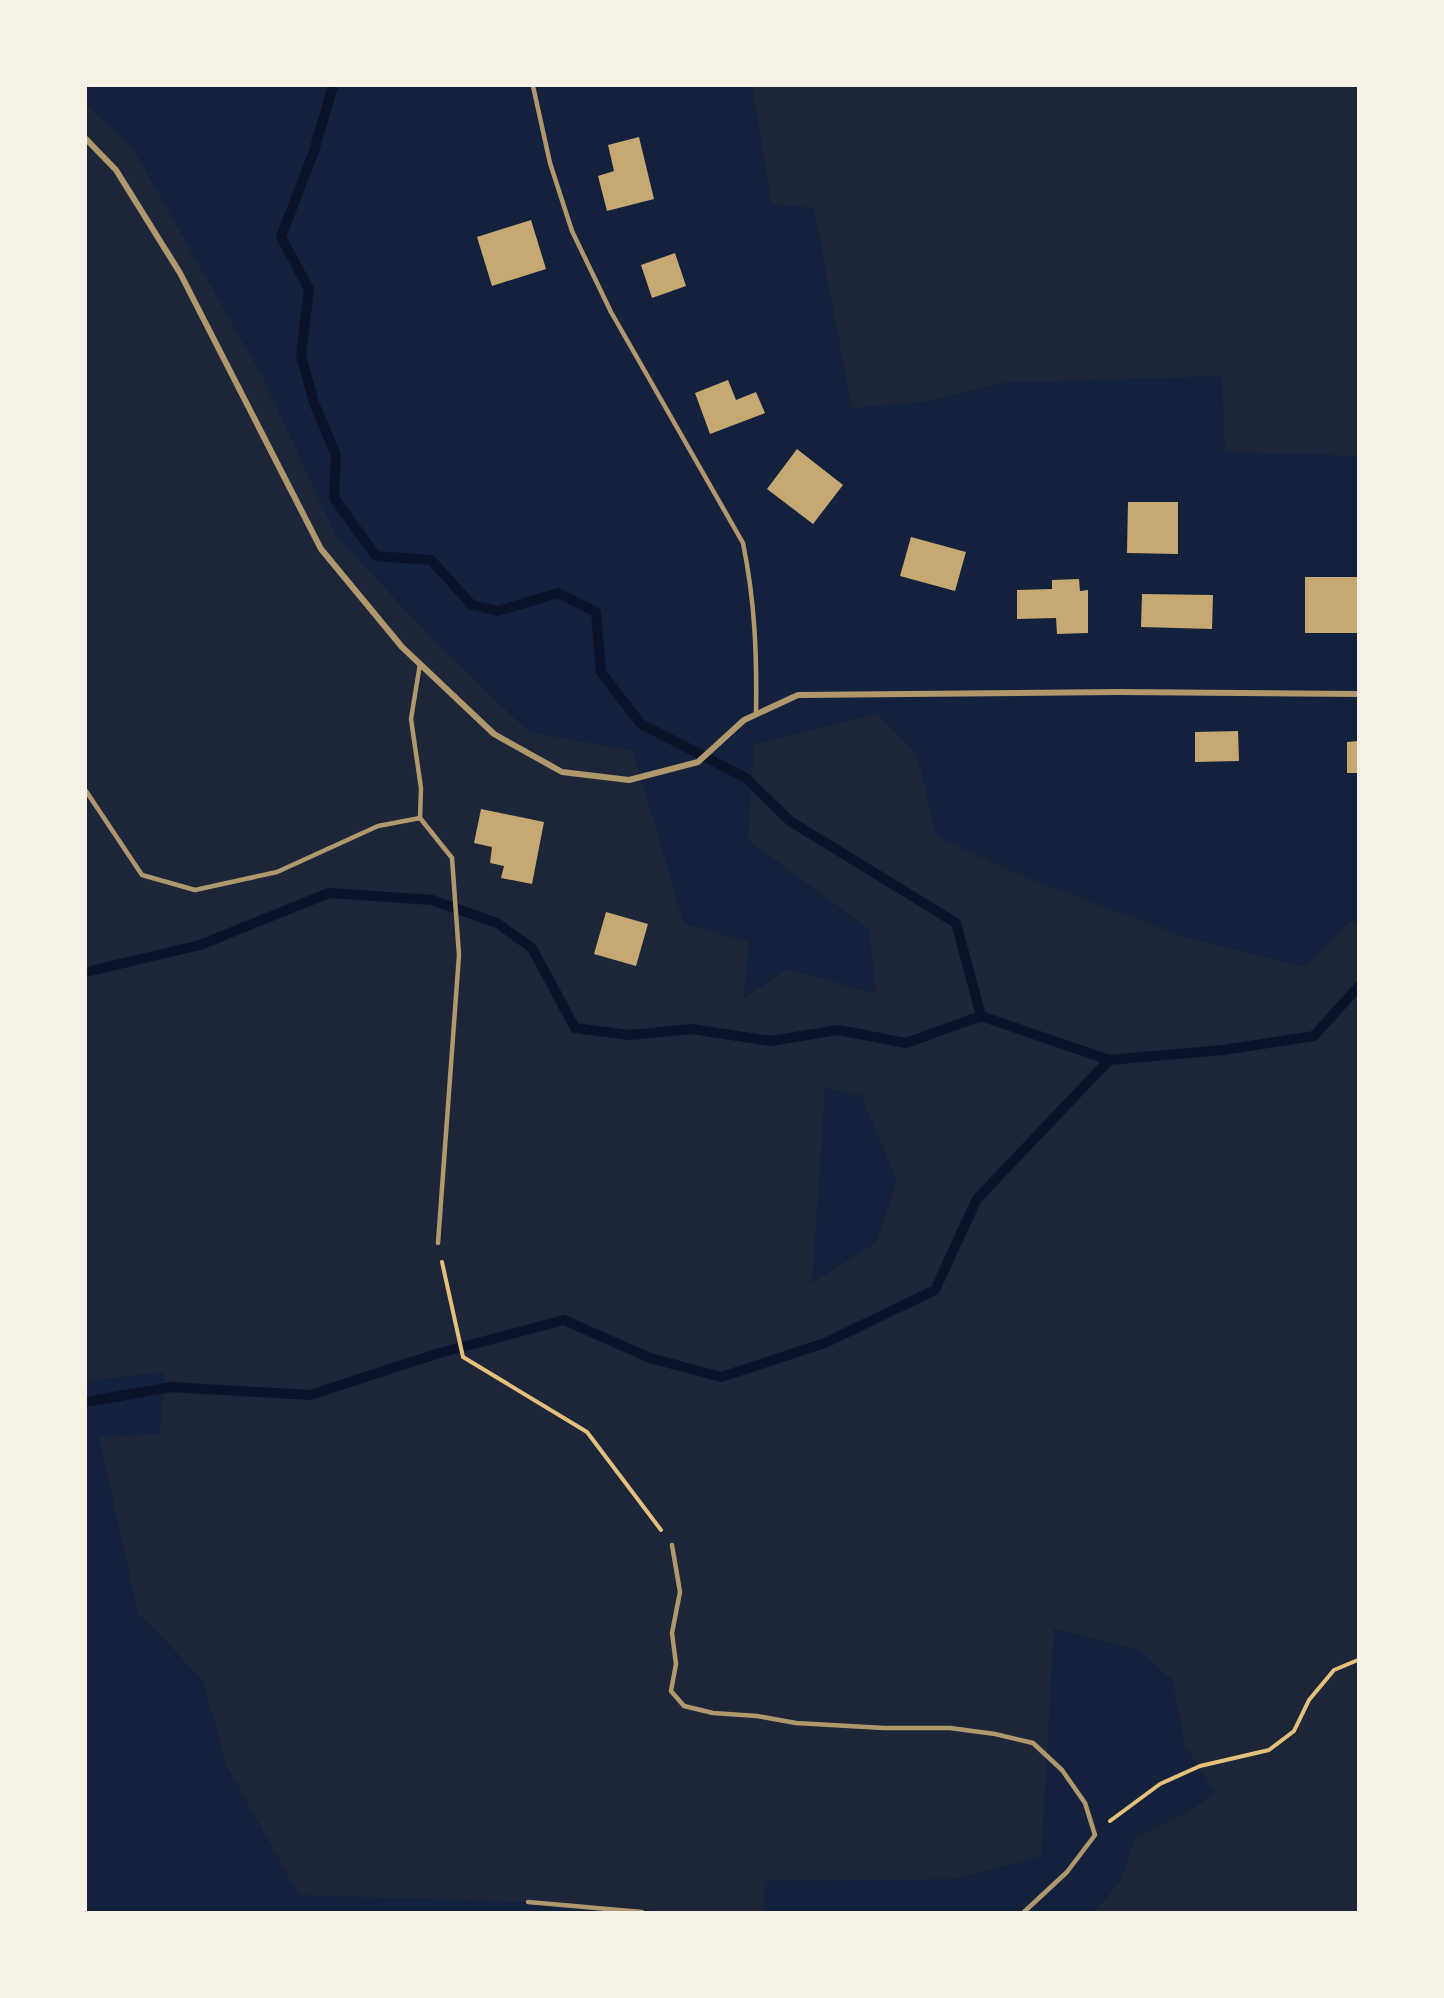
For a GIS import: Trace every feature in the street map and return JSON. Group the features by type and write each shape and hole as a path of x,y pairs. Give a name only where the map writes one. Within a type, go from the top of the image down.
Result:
{"street":[{"path":"86,139 116,170 180,273 321,549 402,647 494,734 562,772 628,780 698,762 744,720 798,695 1118,692 1359,694"}],"lane":[{"path":"533,86 550,163 572,231 611,312 742,543 751,584 757,636 756,714"},
{"path":"420,664 411,719 421,788 420,818 452,858 459,955 438,1243"},
{"path":"86,791 142,875 195,890 277,872 378,826 420,818"},
{"path":"672,1545 680,1592 672,1633 676,1664 671,1691 684,1706 713,1713 757,1716 796,1723 884,1728 950,1728 995,1734 1033,1743 1062,1770 1085,1803 1095,1835 1067,1872 1024,1912"},
{"path":"528,1902 642,1912"}],"path":[{"path":"438,1243 463,1357 587,1432 672,1545"},
{"path":"1095,1835 1160,1784 1200,1766 1269,1750 1294,1731 1309,1700 1334,1670 1359,1660"}],"shaded area":[{"path":"752,86 1358,86 1358,456 1225,452 1222,376 1002,383 923,402 852,408 814,208 772,204"},
{"path":"86,105 132,147 263,378 336,536 441,648 529,732 633,751 684,924 749,942 744,998 788,969 876,994 869,929 748,840 754,745 878,714 917,755 937,837 1029,879 1184,937 1304,967 1350,922 1358,921 1358,1912 1094,1912 1120,1882 1136,1837 1189,1812 1215,1792 1185,1745 1173,1681 1140,1650 1054,1628 1041,1856 953,1879 765,1881 764,1912 663,1912 528,1902 299,1895 227,1766 203,1680 138,1613 99,1437 160,1434 165,1372 86,1381","holes":["825,1088 861,1095 897,1180 876,1243 812,1283"]}],"building":[{"path":"639,137 654,199 607,211 598,176 614,171 608,145"},
{"path":"531,220 546,269 492,286 477,237"},
{"path":"675,253 686,286 652,298 641,265"},
{"path":"728,380 736,400 756,392 765,413 710,434 695,393"},
{"path":"797,449 843,485 813,524 767,489"},
{"path":"1128,502 1178,502 1178,554 1127,553"},
{"path":"911,537 966,552 955,591 900,576"},
{"path":"1305,577 1358,577 1358,633 1305,633"},
{"path":"1079,579 1080,591 1088,590 1088,633 1057,634 1056,618 1017,619 1017,590 1052,589 1052,580"},
{"path":"1142,594 1213,595 1212,629 1141,627"},
{"path":"1238,731 1239,761 1195,762 1195,732"},
{"path":"1358,741 1358,773 1347,773 1347,742"},
{"path":"481,809 544,822 532,884 501,878 504,866 490,863 492,847 474,843"},
{"path":"606,912 648,924 636,966 594,954"}],"waterway":[{"path":"333,86 314,151 281,237 309,289 301,355 314,403 336,455 334,498 376,556 431,560 472,605 498,611 558,593 596,612 601,672 641,724 746,778 790,821 956,923 981,1016"},
{"path":"86,972 200,945 329,893 432,900 497,923 532,948 575,1028 630,1035 691,1029 771,1041 838,1030 906,1043 981,1016 1109,1060 1223,1050 1314,1036 1358,987"},
{"path":"86,1402 171,1387 310,1395 436,1354 564,1320 650,1358 721,1377 825,1343 935,1290 977,1199 1109,1060"}]}
